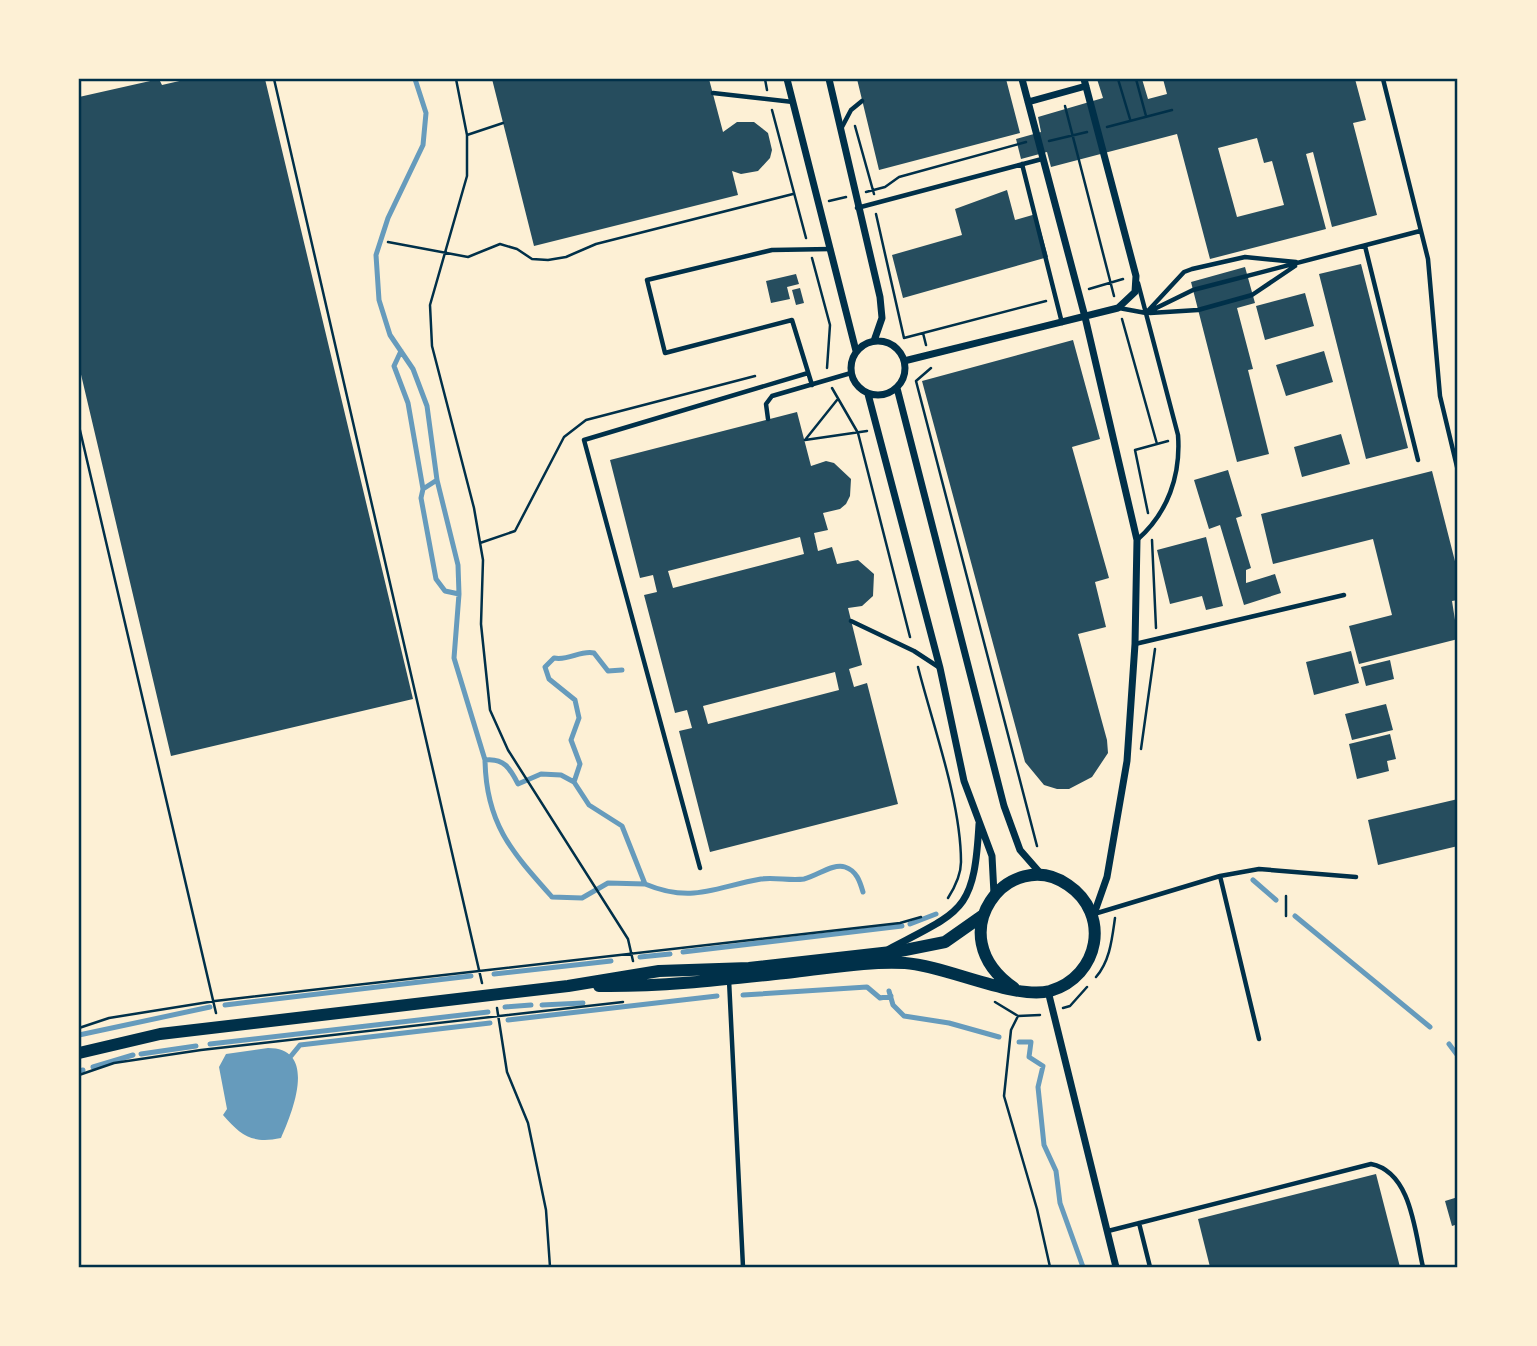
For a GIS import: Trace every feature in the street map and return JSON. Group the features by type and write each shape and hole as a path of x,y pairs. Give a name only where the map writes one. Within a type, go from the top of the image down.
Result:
{"main road":[{"path":"568,986 638,987 907,963 942,969 1014,988 1031,992 1048,991 1073,979 1086,964 1095,943 1094,914 1071,886 1041,874 1013,882 994,894 982,916 980,938 984,954 998,976 1014,988"},
{"path":"79,1053 139,1038 218,1026 568,986 636,974 748,968 880,954 945,942 982,916"}],"street":[{"path":"787,79 856,351 851,373 856,385 868,394 883,395 897,388 904,376 904,361 890,344 874,341 856,351"},
{"path":"829,79 857,208 880,297 882,318 874,341"},
{"path":"1022,79 1085,317 1137,540 1135,644 1126,761 1107,877 1094,914"},
{"path":"904,361 1118,308 1135,292 1136,276 1085,82 1061,93 1028,102"},
{"path":"897,388 1004,806 1020,850 1041,874"},
{"path":"868,394 940,668 964,781 992,856 994,894"},
{"path":"880,954 947,919 962,906 973,883 979,819"},
{"path":"1048,991 1116,1267"}],"lane":[{"path":"1383,79 1428,259 1440,396 1458,471"},
{"path":"713,93 737,94 770,102 793,102"},
{"path":"841,129 851,110 862,101"},
{"path":"857,208 1042,159"},
{"path":"1022,164 1062,323"},
{"path":"1146,313 1193,290 1420,231"},
{"path":"1365,246 1418,460"},
{"path":"811,385 792,320 665,352 647,280 772,250 831,249"},
{"path":"1146,313 1184,272 1245,257 1300,263"},
{"path":"1118,308 1146,313 1198,310 1252,295 1300,263"},
{"path":"1136,276 1178,439 1179,458 1175,479 1164,507 1151,527 1137,540"},
{"path":"700,868 584,440 808,373"},
{"path":"768,419 768,399 851,373"},
{"path":"1135,644 1344,595"},
{"path":"851,621 914,651 940,668"},
{"path":"1094,914 1220,876 1259,869 1356,877"},
{"path":"1220,876 1259,1039"},
{"path":"729,979 743,1267"},
{"path":"1107,1231 1371,1164 1388,1170 1401,1187 1423,1267"},
{"path":"1139,1223 1150,1267"}],"path":[{"path":"274,79 482,971"},
{"path":"456,79 467,135 467,176 429,305 432,346 474,508 482,560 481,624 490,710 508,750 628,939 636,974"},
{"path":"765,79 793,194 830,325 828,380 858,433 951,792 961,863 955,886 944,903"},
{"path":"1118,79 1130,121"},
{"path":"1136,79 1146,117"},
{"path":"1061,93 1110,283 1157,444"},
{"path":"797,209 885,187 899,177 1022,142 1038,144 1171,110"},
{"path":"467,135 503,123"},
{"path":"388,242 468,257 500,244 517,249 532,259 566,257 596,244 793,194"},
{"path":"1078,292 1136,276"},
{"path":"904,338 1056,298"},
{"path":"923,333 931,368 916,381 1037,846"},
{"path":"837,400 805,440 878,429"},
{"path":"904,422 925,416"},
{"path":"79,426 215,1001 218,1026"},
{"path":"1151,527 1135,450 1178,439"},
{"path":"1286,895 1286,916"},
{"path":"79,1028 110,1018 215,1001 482,971 536,962 632,955 900,923 930,914"},
{"path":"495,995 507,1072 528,1123 546,1210 550,1267"},
{"path":"988,1000 1018,1016 1052,1012 1070,1006"},
{"path":"79,1075 114,1063 201,1050 633,1001"},
{"path":"1018,1016 1011,1030 1004,1096 1037,1209 1050,1267"}],"water":[{"path":"268,1048 283,1051 293,1058 298,1083 291,1113 281,1138 263,1140 248,1137 223,1115 227,1109 219,1067 226,1054"}],"building":[{"path":"159,79 162,85 188,79 265,79 413,699 171,756 79,366 79,97"},
{"path":"492,79 709,79 723,132 737,122 754,122 768,133 772,150 770,158 758,171 741,174 732,171 738,195 534,246"},
{"path":"857,79 1006,79 1020,133 879,170"},
{"path":"1097,79 1142,79 1148,99 1167,94 1163,79 1355,79 1366,120 1353,123 1377,215 1332,227 1313,152 1306,154 1326,229 1210,259 1177,134 1051,167 1047,152 1021,159 1016,139 1041,132 1038,117 1103,98","holes":["1257,138 1264,163 1272,161 1284,205 1237,217 1218,148"]},
{"path":"1007,190 1015,220 1036,214 1048,257 903,298 892,255 962,235 955,209"},
{"path":"1361,264 1408,448 1366,459 1319,274"},
{"path":"1245,267 1255,303 1237,308 1253,369 1248,370 1269,454 1237,462 1191,282"},
{"path":"796,274 799,284 787,287 790,299 771,303 766,281"},
{"path":"800,288 804,303 796,305 792,290"},
{"path":"1305,293 1314,326 1265,340 1256,306"},
{"path":"1073,340 1100,439 1072,447 1109,578 1095,582 1106,627 1078,634 1107,740 1108,753 1092,777 1069,789 1057,789 1044,785 1025,762 922,381"},
{"path":"1324,351 1333,382 1286,396 1276,365"},
{"path":"797,412 811,466 826,461 834,463 851,479 850,496 846,504 840,509 823,513 828,530 814,533 818,551 832,547 837,564 858,560 874,574 873,596 862,606 848,608 862,665 849,669 854,687 867,683 898,804 710,852 679,731 692,728 687,710 675,713 644,595 657,592 653,575 640,578 610,460","holes":["800,537 804,554 673,588 668,571","835,672 839,690 708,724 703,706"]},
{"path":"1341,434 1350,464 1302,477 1294,447"},
{"path":"1228,470 1242,516 1236,518 1251,568 1246,570 1246,583 1275,574 1281,593 1244,605 1220,525 1209,529 1194,480"},
{"path":"1432,471 1458,573 1458,600 1452,601 1458,639 1359,664 1349,626 1392,615 1373,539 1273,564 1261,514"},
{"path":"1206,537 1223,606 1206,610 1202,596 1170,604 1157,550"},
{"path":"1351,651 1359,683 1314,695 1306,662"},
{"path":"1390,660 1394,679 1366,686 1361,667"},
{"path":"1386,704 1393,730 1352,740 1345,714"},
{"path":"1390,734 1396,759 1387,761 1389,771 1357,779 1349,744"},
{"path":"1458,799 1458,846 1378,865 1368,820"},
{"path":"1376,1174 1400,1267 1210,1267 1198,1219"},
{"path":"1458,1197 1458,1224 1452,1226 1445,1201"}],"waterway":[{"path":"415,79 426,113 423,145 388,218 376,255 379,300 390,335 413,369 427,406 437,480 458,565 459,594 454,658 485,760 502,762 518,784 541,774 561,775 574,782 589,805 622,826 645,884 662,890 677,893 704,892 761,879 804,879 840,866 855,874 863,892"},
{"path":"401,351 394,366 408,403 423,489"},
{"path":"437,480 423,489 421,498 436,579 445,591 459,594"},
{"path":"574,782 580,764 571,740 579,718 575,700 549,679 545,667 554,658 589,652 594,653 608,671 622,670"},
{"path":"485,760 490,802 496,820 513,851 552,897 582,898 608,883 645,884"},
{"path":"1253,880 1276,900"},
{"path":"910,924 936,914"},
{"path":"1295,916 1430,1027"},
{"path":"683,952 902,926"},
{"path":"640,957 670,954"},
{"path":"494,974 611,961"},
{"path":"225,1005 471,976"},
{"path":"743,995 867,987 880,998 891,996"},
{"path":"889,991 893,1005 904,1016 949,1023 999,1037"},
{"path":"508,1020 717,996"},
{"path":"542,1005 583,1003"},
{"path":"505,1007 531,1005"},
{"path":"79,1035 210,1007"},
{"path":"210,1044 488,1012"},
{"path":"291,1056 300,1045 490,1023"},
{"path":"1019,1042 1031,1042 1029,1057 1043,1066 1038,1087 1044,1145 1056,1171 1060,1203 1083,1267"},
{"path":"1449,1044 1458,1056"},
{"path":"141,1054 196,1046"},
{"path":"93,1067 133,1055"},
{"path":"79,1071 83,1070"}]}
